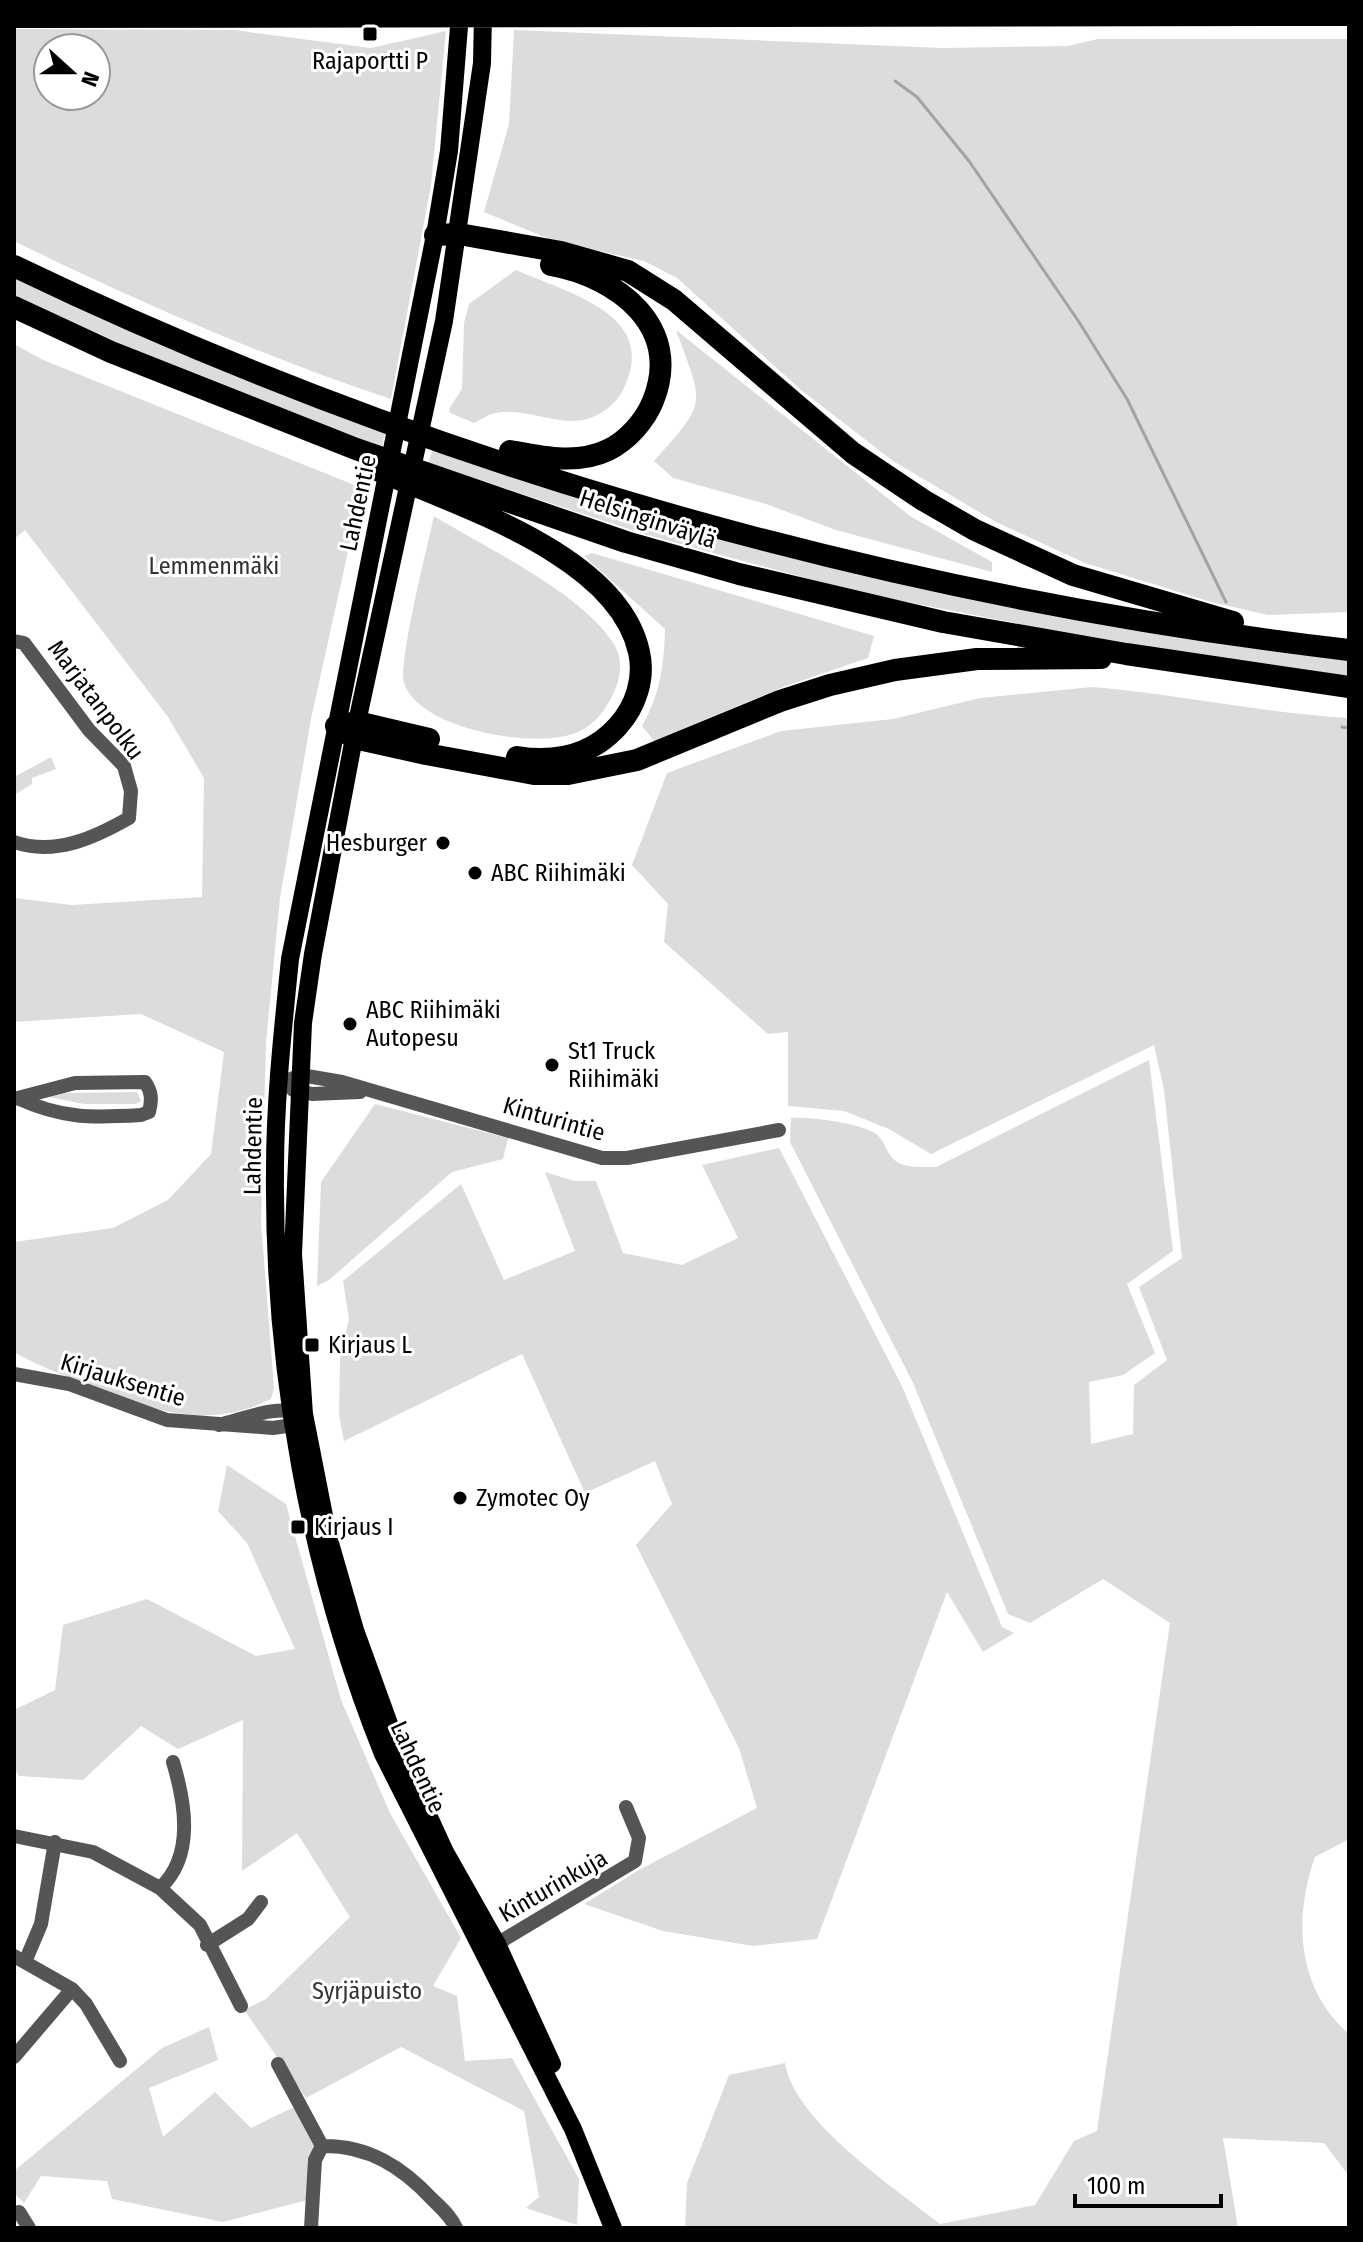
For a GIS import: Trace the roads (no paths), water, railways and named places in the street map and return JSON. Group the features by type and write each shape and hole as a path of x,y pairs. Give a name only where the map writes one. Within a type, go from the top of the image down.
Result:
{"highway":[{"path":"435,235 562,267 603,281 630,300 644,316 657,342 660,360 658,388 650,409 628,436 606,451 567,459 508,450 473,451"},
{"path":"458,241 561,252 628,271 674,300 853,453 936,508 1073,575 1243,625 1270,641"},
{"name":"Helsinginväylä","path":"14,266 183,341 377,417 630,502 853,563 1120,617 1349,650"},
{"name":"Helsinginväylä","path":"14,307 111,352 316,434 354,454 440,488 626,542 739,574 943,622 1126,654 1349,687"},
{"path":"349,729 531,759 559,759 594,745 617,727 638,690 641,661 630,623 598,585 535,541 440,488"},
{"path":"349,729 495,767 568,774 637,760 780,701 895,670 977,659 1083,661 1126,654"}],"main road":[{"name":"Lahdentie","path":"296,1416 293,1254 300,1084 313,954 449,151 460,14"},
{"name":"Lahdentie","path":"483,14 482,63 444,321 349,729 294,930 278,1084 275,1170 278,1309 296,1416 328,1536 377,1697 445,1852 624,2228"},
{"path":"14,19 414,20 712,15 1349,17"},
{"name":"Lahdentie","path":"490,1948 573,2129 613,2228"}],"street":[{"name":"Marjatanpolku","path":"14,641 24,643 97,740 124,766 131,791 129,818 85,843 33,846 14,842"},
{"path":"125,1080 145,1082 151,1091 149,1112 85,1119 42,1110 16,1099 75,1083 125,1080"},
{"name":"Kinturintie","path":"278,1084 366,1092 441,1109 602,1158 627,1158 779,1130"},
{"name":"Kirjauksentie","path":"14,1374 69,1384 167,1420 251,1429 296,1416"},
{"path":"160,1888 182,1855 184,1799 173,1762"},
{"name":"Kinturinkuja","path":"490,1948 635,1861 639,1838 626,1807"},
{"path":"14,1836 55,1842 107,1857 160,1888 200,1925 207,1945 241,2006"},
{"path":"55,1842 41,1924 20,1959 72,1989 86,2004 120,2061"},
{"path":"207,1945 248,1919 261,1902"},
{"path":"14,2057 72,1989"},
{"path":"278,2064 322,2146"},
{"path":"311,2228 315,2160 322,2146"},
{"path":"322,2146 362,2150 394,2165 421,2185 456,2228"},
{"path":"19,2212 29,2228"}],"waterway":[{"path":"895,81 917,97 969,161 1079,322 1127,399 1226,602"},
{"path":"1342,727 1349,728"}],"place":[{"name":"Rajaportti P","path":"370,34"},
{"name":"Hesburger","path":"443,843"},
{"name":"ABC Riihimäki","path":"475,873"},
{"name":"ABC Riihimäki Autopesu","path":"350,1024"},
{"name":"St1 Truck Riihimäki","path":"552,1065"},
{"name":"Kirjaus L","path":"312,1345"},
{"name":"Zymotec Oy","path":"460,1498"},
{"name":"Kirjaus I","path":"298,1527"}],"park label":[{"name":"Lemmenmäki","path":"214,566"},
{"name":"Syrjäpuisto","path":"367,1991"}]}
